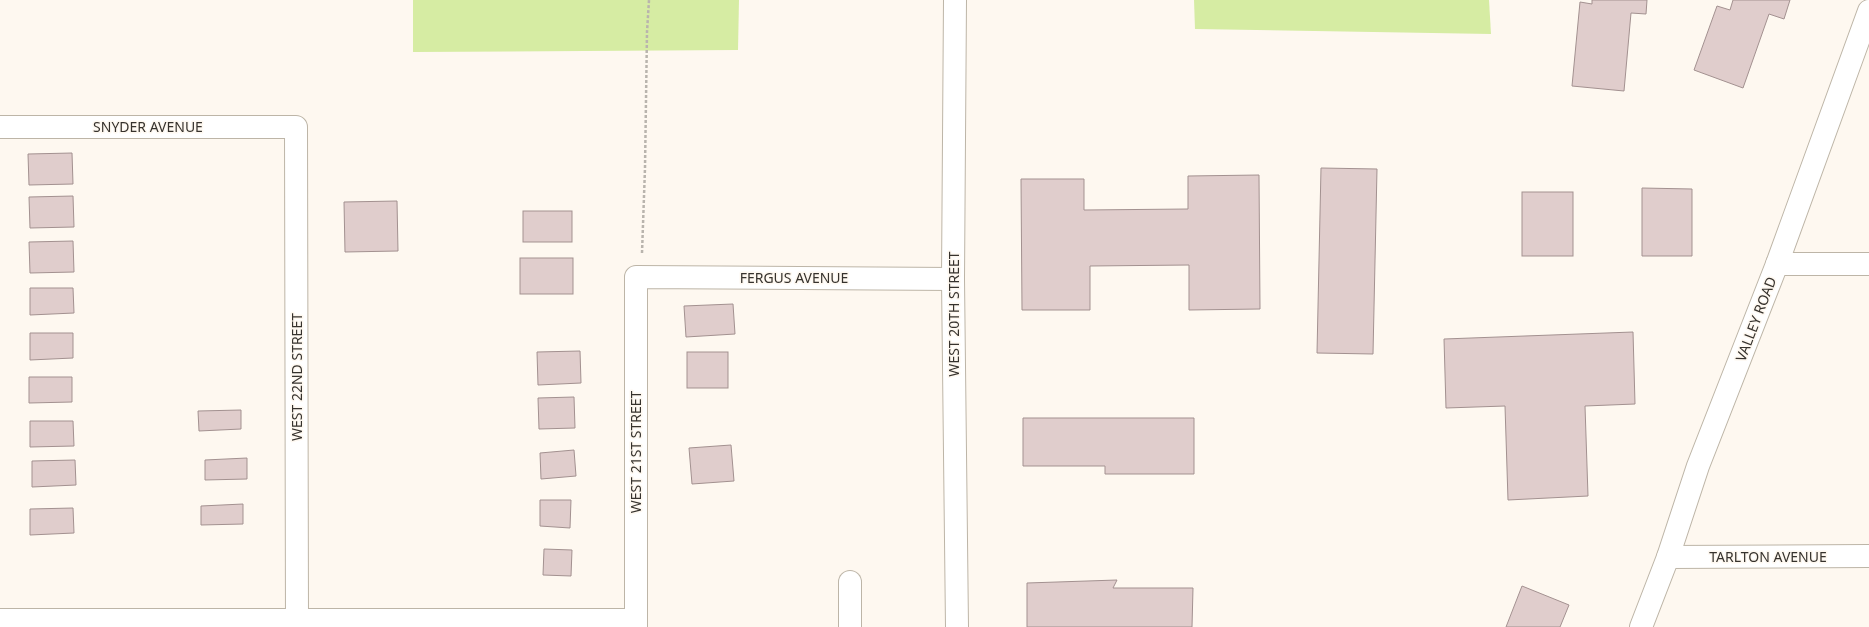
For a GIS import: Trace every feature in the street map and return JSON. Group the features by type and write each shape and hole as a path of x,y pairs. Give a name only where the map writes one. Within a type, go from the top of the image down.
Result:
{"street":[{"name":"WEST 20TH STREET","path":"955,0 953,279 957,627"},
{"name":"VALLEY ROAD","path":"1641,627 1668,557 1698,466 1777,264 1869,11"},
{"name":"SNYDER AVENUE","path":"0,127 296,127"},
{"name":"WEST 22ND STREET","path":"296,127 297,624"},
{"path":"1777,264 1869,264"},
{"name":"FERGUS AVENUE","path":"636,276 953,279"},
{"name":"WEST 21ST STREET","path":"636,276 636,624"},
{"name":"TARLTON AVENUE","path":"1668,557 1869,556"},
{"path":"850,582 850,627"},
{"path":"0,620 297,624 636,624"}],"path":[{"path":"636,276 643,251 647,32 649,0"}],"green space":[{"path":"413,0 739,0 738,50 413,52"},
{"path":"1194,0 1489,0 1491,34 1195,29"}],"building":[{"path":"1592,0 1647,0 1646,14 1631,13 1624,91 1572,86 1580,2 1592,4"},
{"path":"1733,0 1790,0 1784,19 1769,14 1743,88 1694,70 1717,6 1730,10"},
{"path":"72,153 73,184 29,185 28,154"},
{"path":"1321,168 1377,169 1373,354 1317,353"},
{"path":"1259,175 1260,309 1189,310 1189,265 1090,266 1090,310 1022,310 1021,179 1084,179 1084,210 1188,209 1188,176"},
{"path":"1642,188 1692,189 1692,256 1642,256"},
{"path":"1522,192 1573,192 1573,256 1522,256"},
{"path":"73,196 74,227 30,228 29,197"},
{"path":"397,201 398,251 345,252 344,202"},
{"path":"523,211 572,211 572,242 523,242"},
{"path":"73,241 74,272 30,273 29,242"},
{"path":"520,258 573,258 573,294 520,294"},
{"path":"30,288 73,288 74,313 30,315"},
{"path":"733,304 735,334 686,337 684,306"},
{"path":"1633,332 1635,404 1585,406 1588,496 1508,500 1505,406 1446,408 1444,339"},
{"path":"30,333 73,333 73,358 30,360"},
{"path":"580,351 581,383 538,385 537,352"},
{"path":"687,352 728,352 728,388 687,388"},
{"path":"29,377 72,377 72,402 29,403"},
{"path":"574,397 575,428 539,429 538,398"},
{"path":"241,410 241,429 199,431 198,411"},
{"path":"1023,418 1194,418 1194,474 1105,474 1105,466 1023,466"},
{"path":"30,421 73,421 74,446 30,447"},
{"path":"731,445 734,481 692,484 689,448"},
{"path":"574,450 576,476 541,479 540,453"},
{"path":"247,458 247,479 205,480 205,460"},
{"path":"75,460 76,485 32,487 32,461"},
{"path":"540,500 571,500 570,528 540,526"},
{"path":"243,504 243,524 201,525 201,506"},
{"path":"73,508 74,533 30,535 30,509"},
{"path":"544,549 572,550 571,576 543,575"},
{"path":"1117,580 1113,588 1193,588 1192,627 1027,627 1027,583"},
{"path":"1522,586 1569,605 1560,627 1506,627"}]}
